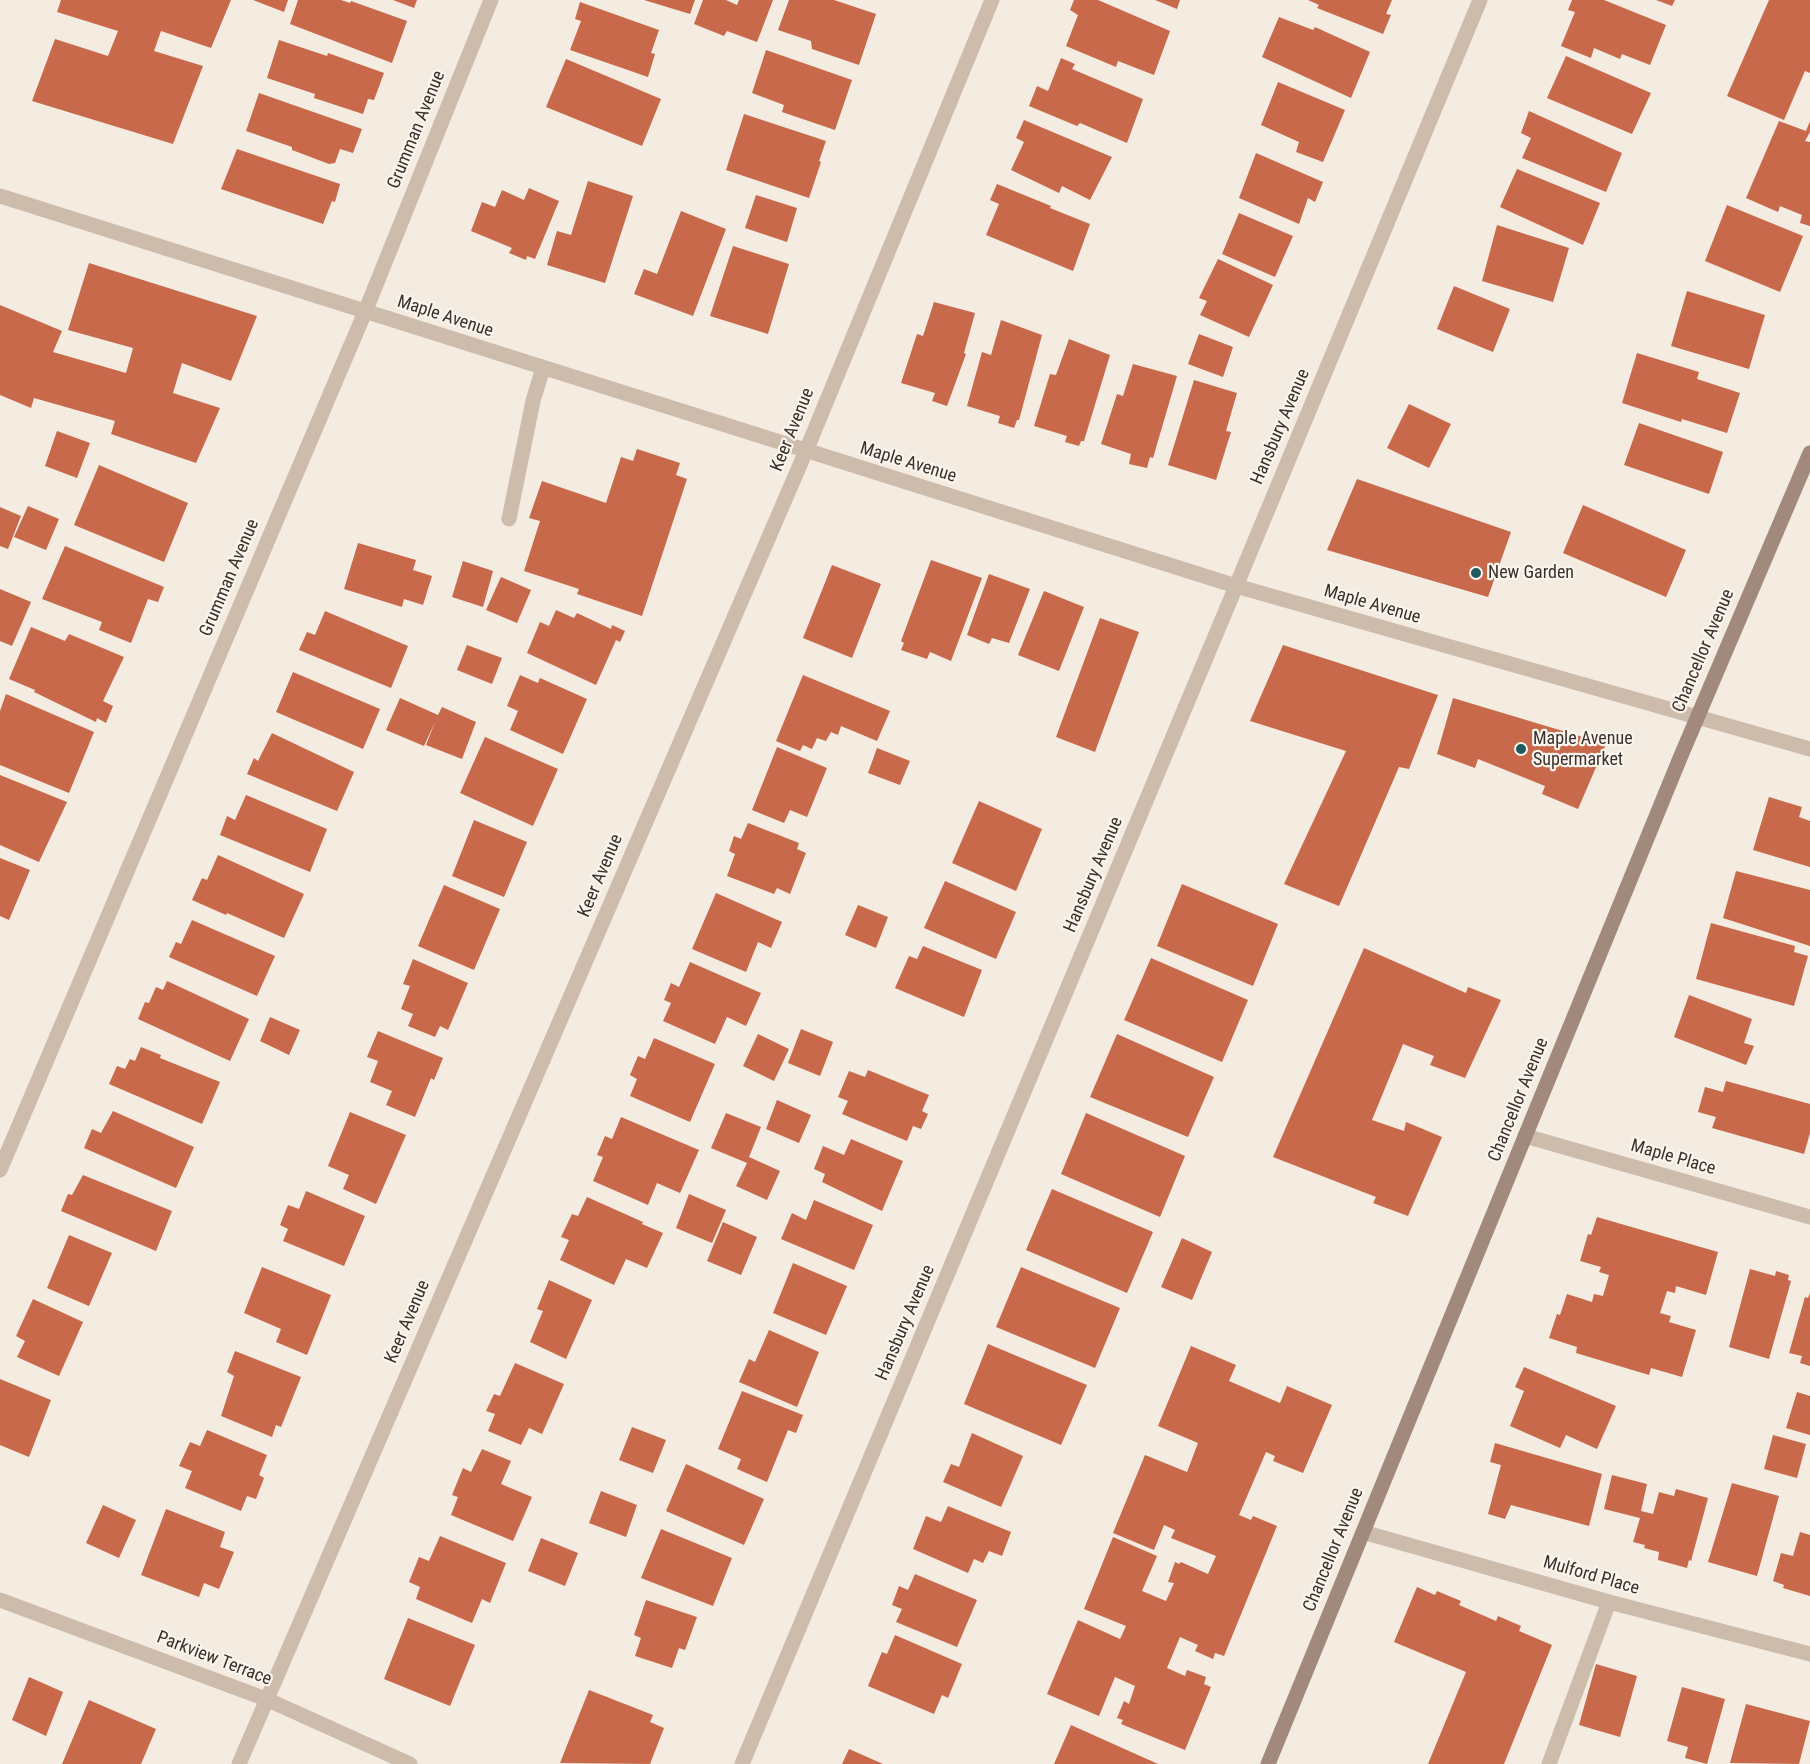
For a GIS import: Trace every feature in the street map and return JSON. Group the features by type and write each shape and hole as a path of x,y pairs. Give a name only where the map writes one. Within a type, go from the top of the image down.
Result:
{"main road":[{"name":"Chancellor Avenue","path":"1268,1764 1697,717 1810,453"}],"street":[{"name":"Grumman Avenue","path":"0,1170 365,312 491,0"},
{"name":"Keer Avenue","path":"238,1764 806,451 992,0"},
{"name":"Hansbury Avenue","path":"741,1764 1480,0"},
{"name":"Maple Avenue","path":"0,196 1236,586 1810,749"},
{"path":"509,519 533,401 543,368"},
{"name":"Maple Place","path":"1525,1136 1810,1217"},
{"name":"Mulford Place","path":"1363,1532 1609,1602 1810,1654"},
{"name":"Parkview Terrace","path":"0,1600 266,1699 410,1764"},
{"path":"1549,1764 1609,1602"}],"building":[{"path":"61,0 231,0 211,48 161,31 154,51 203,66 173,144 32,101 55,39 108,56 118,31 57,12"},
{"path":"253,0 288,0 284,12"},
{"path":"298,0 341,0 350,3 351,1 407,21 392,63 290,24"},
{"path":"393,0 417,0 414,8"},
{"path":"644,0 695,0 690,14"},
{"path":"703,0 726,0 737,5 739,0 773,0 757,42 727,31 724,36 694,24"},
{"path":"789,0 834,0 876,14 859,65 812,49 811,41 778,30"},
{"path":"1074,0 1098,0 1170,31 1154,75 1118,61 1116,67 1066,46 1078,15 1070,10"},
{"path":"1155,0 1180,0 1177,9"},
{"path":"1308,0 1392,0 1386,14 1391,15 1383,34 1317,8 1319,5"},
{"path":"1572,0 1604,0 1666,25 1650,65 1622,54 1620,59 1594,48 1591,58 1561,46 1575,12 1568,10"},
{"path":"1656,0 1675,0 1672,6"},
{"path":"1769,0 1810,0 1810,73 1805,71 1784,120 1727,96"},
{"path":"580,2 659,30 651,53 655,54 648,77 570,50 581,21 575,19"},
{"path":"1279,17 1313,30 1315,27 1370,52 1351,98 1262,57"},
{"path":"279,40 327,56 328,53 384,73 374,100 368,99 363,114 314,98 315,94 267,78"},
{"path":"766,50 852,80 835,130 782,112 784,105 752,93"},
{"path":"1566,56 1651,93 1632,134 1547,98"},
{"path":"1061,58 1075,64 1072,69 1143,99 1127,143 1080,123 1077,126 1029,106 1037,86 1048,91"},
{"path":"566,59 661,99 642,146 546,107"},
{"path":"1278,82 1345,110 1323,162 1296,152 1299,142 1261,125"},
{"path":"259,93 362,129 353,153 340,149 335,163 329,164 292,150 292,147 246,131"},
{"path":"1529,111 1622,153 1606,192 1522,158 1531,138 1521,133"},
{"path":"744,114 826,141 809,198 726,170"},
{"path":"1024,120 1112,157 1090,200 1062,186 1059,193 1011,170 1024,142 1016,138"},
{"path":"1779,121 1806,131 1810,121 1810,132 1805,141 1810,142 1810,226 1800,223 1802,215 1780,206 1778,212 1746,198"},
{"path":"237,149 340,184 335,202 332,201 323,224 221,189"},
{"path":"1256,153 1323,182 1315,202 1308,198 1299,224 1239,198"},
{"path":"1517,169 1600,203 1583,245 1500,207"},
{"path":"588,181 633,196 605,283 547,265 557,231 571,235"},
{"path":"997,184 1090,224 1073,271 986,235 999,204 990,200"},
{"path":"529,188 559,201 535,259 527,256 526,260 509,253 512,248 471,231 482,202 495,207 502,190 524,200"},
{"path":"756,195 797,208 787,242 745,228"},
{"path":"1727,205 1803,236 1780,292 1705,261"},
{"path":"681,211 726,229 693,316 634,294 644,269 657,274"},
{"path":"1239,213 1293,236 1275,277 1222,254"},
{"path":"1497,225 1569,248 1553,302 1482,281"},
{"path":"733,246 789,264 768,334 710,316"},
{"path":"1218,259 1273,285 1249,337 1200,315 1207,301 1199,298"},
{"path":"89,263 257,316 231,381 182,363 173,393 220,408 196,463 111,434 115,421 34,398 31,408 0,395 0,305 62,331 53,352 126,373 133,348 68,330"},
{"path":"1454,286 1510,309 1493,352 1437,329"},
{"path":"1687,291 1765,315 1749,369 1671,346"},
{"path":"934,302 975,313 964,353 966,354 947,406 932,401 935,393 901,383 917,334 923,336"},
{"path":"1001,320 1042,335 1019,420 1014,428 998,423 1000,416 967,406 982,352 991,355"},
{"path":"1199,334 1233,347 1223,377 1188,364"},
{"path":"1069,339 1110,355 1084,441 1081,441 1079,446 1065,442 1067,436 1034,426 1050,374 1056,375"},
{"path":"1637,353 1699,372 1697,379 1740,393 1727,433 1682,419 1681,422 1622,403"},
{"path":"1133,364 1177,376 1153,458 1150,457 1147,468 1129,464 1131,454 1101,444 1117,394 1123,396"},
{"path":"1194,380 1237,393 1226,431 1231,432 1216,480 1168,465"},
{"path":"1409,404 1451,424 1429,468 1387,448"},
{"path":"1639,423 1723,452 1709,494 1624,465"},
{"path":"57,431 90,443 77,478 45,466"},
{"path":"637,449 680,463 676,475 687,479 642,616 577,594 579,589 524,571 540,521 529,518 542,481 606,503 621,457 633,461"},
{"path":"99,465 188,503 164,562 74,525"},
{"path":"1357,479 1511,532 1488,597 1327,550"},
{"path":"1583,505 1686,550 1666,597 1563,553"},
{"path":"28,506 59,519 46,550 14,537"},
{"path":"0,507 21,516 8,549 0,546"},
{"path":"358,543 416,560 413,570 432,576 423,605 404,599 402,607 344,589"},
{"path":"65,546 164,587 158,602 148,599 131,643 99,630 102,622 42,599"},
{"path":"931,560 982,578 951,661 930,652 927,659 901,650 904,643 901,641"},
{"path":"463,561 493,571 483,607 452,597"},
{"path":"832,565 881,584 852,658 803,638"},
{"path":"989,574 1030,589 1009,643 992,638 989,644 967,635"},
{"path":"501,577 531,590 517,623 486,610"},
{"path":"0,589 31,602 12,646 0,641"},
{"path":"1044,591 1084,607 1059,671 1018,655"},
{"path":"556,610 574,618 577,613 611,629 612,625 625,631 620,642 616,640 596,685 527,653 540,622 549,626"},
{"path":"325,611 408,646 391,688 299,650 307,632 315,635"},
{"path":"1100,618 1139,632 1095,752 1056,737"},
{"path":"31,627 65,641 69,634 124,657 103,701 113,706 106,723 97,718 96,722 9,679"},
{"path":"467,645 502,658 492,684 457,670"},
{"path":"1283,645 1438,695 1409,769 1399,767 1339,906 1284,884 1346,751 1250,721"},
{"path":"293,672 380,709 363,749 276,712"},
{"path":"520,675 538,683 540,678 587,699 563,754 510,730 518,711 507,706"},
{"path":"803,675 890,711 877,741 841,726 838,735 831,732 826,741 817,738 812,749 803,745 800,751 776,741"},
{"path":"6,694 94,732 69,793 0,765 0,711"},
{"path":"400,698 438,715 442,707 476,722 462,759 426,745 435,722 424,746 386,730"},
{"name":"Maple Avenue Supermarket","path":"1453,698 1606,744 1578,809 1542,794 1545,786 1478,759 1475,768 1437,754"},
{"path":"272,733 354,772 337,811 247,774 254,758 258,761"},
{"path":"485,737 558,769 533,826 460,793"},
{"path":"777,747 827,768 807,817 790,810 784,823 752,810"},
{"path":"877,748 910,761 900,785 868,773"},
{"path":"0,775 67,802 39,862 0,845"},
{"path":"246,795 327,829 310,872 220,835 227,816 235,820"},
{"path":"1769,797 1802,807 1799,817 1810,821 1810,867 1753,850"},
{"path":"979,801 1042,829 1016,891 952,863"},
{"path":"474,820 527,842 504,897 452,876"},
{"path":"748,823 799,843 797,849 806,853 790,894 777,888 774,894 727,876 735,854 729,851 734,836 741,839"},
{"path":"218,855 304,894 284,938 192,900 202,878 207,880"},
{"path":"0,858 30,870 9,920 0,916"},
{"path":"1736,871 1810,890 1810,946 1723,918"},
{"path":"945,881 1016,912 996,959 924,928"},
{"path":"1182,884 1278,924 1253,986 1157,946"},
{"path":"444,885 500,909 474,970 418,946"},
{"path":"716,893 782,922 771,948 758,942 746,972 692,949"},
{"path":"858,905 888,917 876,948 845,935"},
{"path":"192,920 275,956 257,996 169,957 176,942 181,944"},
{"path":"1711,923 1795,946 1794,952 1808,956 1794,1006 1696,979"},
{"path":"923,946 982,970 964,1017 895,988 909,956 917,959"},
{"path":"1364,948 1466,993 1468,987 1501,1000 1465,1078 1430,1065 1434,1056 1403,1044 1372,1120 1404,1131 1406,1122 1442,1137 1408,1216 1373,1203 1376,1197 1273,1157"},
{"path":"1151,958 1248,1000 1222,1062 1124,1020"},
{"path":"413,959 468,983 448,1030 440,1026 435,1037 408,1026 413,1014 401,1009 410,986 403,984"},
{"path":"690,962 761,993 746,1026 727,1017 715,1044 663,1021 671,1003 664,1000 671,983 679,987"},
{"path":"167,981 249,1019 230,1061 138,1019 145,1002 149,1003 156,987 163,990"},
{"path":"1689,995 1752,1019 1744,1043 1754,1046 1746,1065 1674,1037"},
{"path":"270,1017 300,1030 289,1055 260,1041"},
{"path":"801,1029 833,1042 820,1076 788,1063"},
{"path":"378,1031 443,1058 434,1080 431,1078 415,1117 386,1105 392,1091 370,1082 378,1061 367,1057"},
{"path":"758,1034 789,1049 774,1081 743,1066"},
{"path":"1117,1034 1214,1077 1188,1137 1090,1097"},
{"path":"654,1038 715,1064 690,1122 630,1096 637,1079 630,1075 638,1056 645,1059"},
{"path":"141,1047 161,1055 160,1058 220,1082 202,1124 109,1084 117,1066 125,1069 130,1059 135,1061"},
{"path":"868,1070 929,1095 922,1111 928,1114 921,1129 913,1126 907,1141 842,1114 848,1101 838,1097 849,1071 865,1077"},
{"path":"1726,1081 1810,1104 1810,1133 1804,1154 1712,1128 1716,1117 1698,1112 1705,1087 1723,1092"},
{"path":"777,1100 811,1115 799,1143 766,1129"},
{"path":"113,1111 194,1147 176,1188 84,1148 92,1129 101,1133"},
{"path":"350,1112 406,1135 376,1204 343,1189 349,1175 328,1166"},
{"path":"726,1113 761,1127 749,1157 780,1171 767,1200 736,1186 747,1163 711,1148"},
{"path":"1086,1113 1185,1156 1160,1217 1061,1174"},
{"path":"621,1117 699,1150 680,1193 657,1183 648,1205 593,1181 603,1157 597,1155 605,1136 612,1139"},
{"path":"851,1139 903,1161 882,1211 822,1182 825,1174 814,1169 823,1146 844,1155"},
{"path":"83,1175 172,1211 156,1251 61,1211 68,1194 72,1195"},
{"path":"1052,1189 1153,1232 1127,1293 1026,1250"},
{"path":"306,1191 365,1216 344,1266 283,1241 288,1229 280,1225 288,1205 299,1209"},
{"path":"689,1194 726,1210 712,1243 676,1228"},
{"path":"587,1197 663,1233 647,1268 626,1259 614,1285 560,1260 569,1240 561,1237 572,1214 578,1216"},
{"path":"814,1200 873,1225 854,1270 781,1239 792,1213 806,1220"},
{"path":"1597,1217 1718,1252 1706,1295 1676,1286 1675,1293 1667,1291 1660,1313 1671,1316 1669,1322 1696,1330 1682,1377 1651,1368 1649,1375 1576,1353 1577,1347 1549,1338 1567,1294 1592,1302 1594,1294 1603,1296 1609,1275 1599,1272 1601,1267 1580,1261 1588,1234 1591,1235"},
{"path":"723,1222 757,1237 741,1275 707,1261"},
{"path":"69,1235 112,1253 89,1306 47,1288"},
{"path":"1182,1238 1212,1252 1192,1300 1161,1287"},
{"path":"793,1263 847,1286 826,1335 773,1313"},
{"path":"262,1267 331,1295 307,1355 276,1342 281,1329 244,1313"},
{"path":"1021,1267 1120,1308 1095,1368 996,1327"},
{"path":"1750,1269 1775,1276 1776,1271 1789,1275 1788,1280 1791,1281 1769,1359 1729,1347"},
{"path":"549,1280 592,1300 566,1359 530,1342 543,1311 537,1309"},
{"path":"1810,1293 1810,1366 1800,1363 1802,1356 1789,1353 1805,1297 1808,1298"},
{"path":"33,1299 83,1322 59,1376 17,1357 25,1341 16,1336"},
{"path":"769,1330 819,1352 797,1407 739,1382 749,1359 755,1362"},
{"path":"988,1344 1087,1385 1061,1445 964,1404"},
{"path":"1191,1346 1236,1365 1229,1381 1280,1403 1287,1386 1332,1405 1303,1473 1273,1461 1275,1456 1266,1452 1239,1515 1251,1520 1253,1516 1277,1526 1224,1656 1215,1653 1213,1659 1195,1651 1198,1645 1180,1637 1167,1668 1185,1676 1187,1670 1206,1677 1204,1684 1211,1687 1185,1750 1121,1724 1123,1720 1117,1718 1124,1701 1129,1704 1135,1686 1115,1677 1099,1716 1047,1694 1078,1620 1120,1639 1126,1626 1084,1609 1113,1537 1157,1556 1142,1591 1166,1601 1174,1583 1168,1582 1175,1562 1179,1564 1181,1562 1208,1574 1216,1556 1171,1538 1175,1530 1164,1525 1154,1550 1113,1533 1145,1455 1187,1472 1198,1443 1158,1426"},
{"path":"235,1351 301,1377 281,1427 276,1425 272,1437 221,1416 234,1376 227,1372"},
{"path":"515,1363 564,1384 542,1434 529,1428 521,1445 488,1431 495,1414 486,1411 494,1394 500,1396"},
{"path":"1524,1367 1616,1406 1597,1449 1566,1435 1560,1448 1510,1426 1524,1391 1515,1387"},
{"path":"0,1379 51,1400 29,1457 0,1445"},
{"path":"742,1391 803,1415 796,1433 788,1430 767,1482 737,1469 741,1459 718,1449"},
{"path":"1797,1392 1810,1396 1810,1435 1786,1428"},
{"path":"632,1427 666,1440 653,1473 619,1460"},
{"path":"207,1430 267,1455 259,1475 264,1478 256,1499 247,1496 241,1511 185,1488 192,1471 179,1466 190,1442 200,1446"},
{"path":"972,1433 1023,1456 1001,1507 943,1482 951,1464 959,1467"},
{"path":"1773,1435 1806,1444 1797,1478 1764,1469"},
{"path":"1495,1443 1602,1474 1589,1526 1511,1505 1505,1519 1488,1514 1501,1465 1490,1462"},
{"path":"482,1449 511,1461 501,1484 532,1497 513,1541 451,1515 458,1497 452,1495 463,1468 471,1472"},
{"path":"686,1464 764,1499 744,1545 666,1511"},
{"path":"1612,1475 1647,1484 1641,1511 1653,1514 1659,1492 1674,1496 1676,1489 1708,1498 1691,1561 1689,1560 1687,1568 1658,1560 1659,1552 1633,1542 1640,1518 1604,1509"},
{"path":"1732,1483 1779,1496 1757,1576 1708,1562"},
{"path":"601,1491 637,1505 626,1537 589,1523"},
{"path":"103,1505 136,1520 119,1558 86,1543"},
{"path":"948,1506 1011,1532 1002,1556 989,1551 983,1563 974,1559 968,1573 913,1549 926,1516 941,1522"},
{"path":"166,1509 225,1532 220,1547 234,1552 219,1589 204,1583 199,1597 141,1575"},
{"path":"661,1529 732,1558 713,1606 641,1578"},
{"path":"1800,1532 1810,1535 1810,1596 1783,1588 1784,1585 1773,1581 1781,1553 1793,1556"},
{"path":"440,1536 506,1563 490,1603 482,1599 472,1623 416,1599 420,1587 409,1582 419,1557 429,1561"},
{"path":"541,1538 578,1553 565,1586 528,1571"},
{"path":"915,1574 977,1600 957,1647 896,1622 902,1609 892,1605 899,1586 908,1590"},
{"path":"1417,1587 1435,1595 1437,1591 1461,1601 1459,1605 1496,1621 1498,1616 1521,1626 1519,1631 1552,1645 1504,1764 1428,1764 1466,1672 1394,1642"},
{"path":"646,1600 697,1617 685,1650 679,1648 672,1668 635,1656 641,1638 634,1635"},
{"path":"408,1618 475,1645 450,1706 384,1679"},
{"path":"895,1635 962,1664 948,1698 942,1695 934,1714 868,1686 882,1652 887,1654"},
{"path":"1596,1664 1637,1676 1620,1737 1579,1725"},
{"path":"29,1677 63,1692 46,1736 12,1720"},
{"path":"1682,1687 1725,1699 1707,1764 1685,1758 1688,1747 1667,1741"},
{"path":"589,1690 653,1715 650,1722 664,1728 650,1764 560,1763"},
{"path":"89,1700 156,1729 141,1764 62,1764"},
{"path":"1746,1704 1810,1721 1799,1764 1730,1763"},
{"path":"1071,1725 1158,1764 1054,1764"},
{"path":"849,1749 883,1764 842,1764"}],"place":[{"name":"New Garden","path":"1476,573"},
{"name":"Maple Avenue Supermarket","path":"1521,749"}]}
